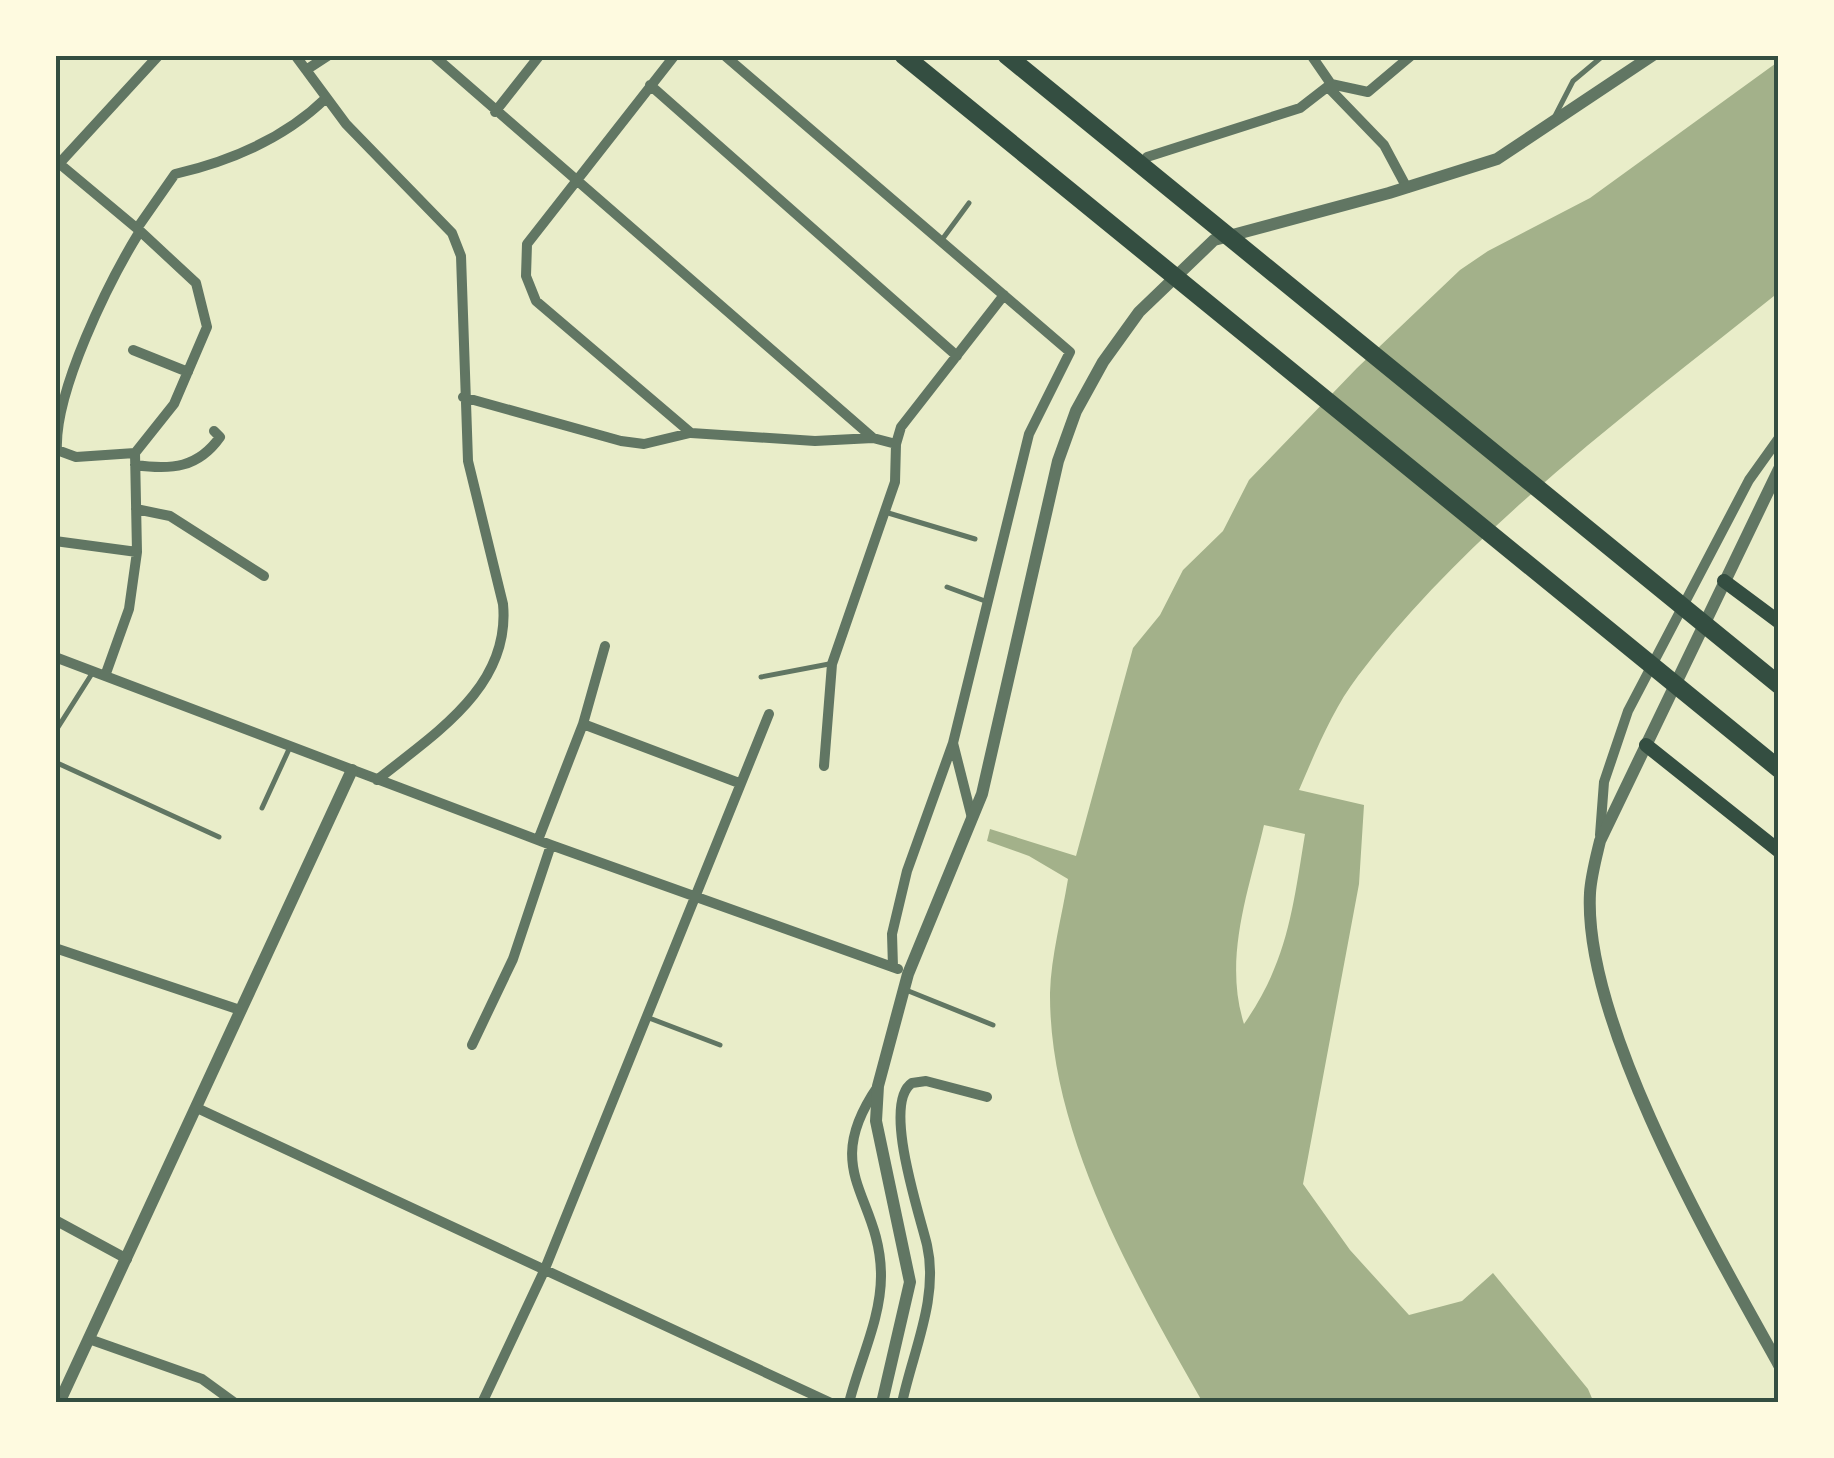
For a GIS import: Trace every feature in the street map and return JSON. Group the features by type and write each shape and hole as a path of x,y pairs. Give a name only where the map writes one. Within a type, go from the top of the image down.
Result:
{"highway":[{"path":"903,55 1779,769"},
{"path":"1006,55 1779,685"}],"main road":[{"path":"1724,581 1779,622"},
{"path":"1646,745 1779,851"}],"street":[{"path":"105,676 129,608 136,552 135,459 174,404 207,327 196,283 139,229 56,164 159,55"},
{"path":"295,55 346,124 452,232 462,256 464,397 475,496 505,620 493,663 474,698 378,780"},
{"path":"306,70 329,55"},
{"path":"433,55 873,438"},
{"path":"496,112 540,55"},
{"path":"675,55 574,179 527,244 529,289 536,301 691,433"},
{"path":"724,55 1069,351 1029,434 953,743 907,871 892,934 893,966"},
{"path":"1311,55 1330,86 1384,145 1408,188"},
{"path":"1146,158 1300,108 1330,86 1368,92 1412,55"},
{"path":"882,1403 910,1282 876,1121 878,1086 908,974 972,819 995,747 1058,461 1076,411 1103,362 1139,312 1214,240 1408,188 1497,159 1653,55"},
{"path":"650,86 957,356"},
{"path":"214,431 220,438 206,457 191,464 76,458 62,453 56,445 96,310 139,229 176,174 215,164 289,132 326,98"},
{"path":"824,766 832,664 896,482 896,444 902,427 1004,295"},
{"path":"133,350 188,372"},
{"path":"464,397 644,444 691,433 814,441 873,438 896,444"},
{"path":"1779,438 1749,480 1628,711 1604,782 1600,841 1590,894 1591,922 1619,1036 1694,1208 1779,1365"},
{"path":"1600,841 1779,469"},
{"path":"136,509 170,516 264,576"},
{"path":"55,541 136,552"},
{"path":"538,840 583,724 604,646"},
{"path":"55,657 551,845 908,974"},
{"path":"482,1403 544,1271 769,714"},
{"path":"583,724 739,782"},
{"path":"953,743 972,819"},
{"path":"59,1403 352,770"},
{"path":"472,1045 513,959 551,845"},
{"path":"55,948 240,1010"},
{"path":"902,1403 928,1299 930,1270 901,1136 902,1094 906,1086 919,1081 987,1098"},
{"path":"849,1403 882,1280 878,1250 853,1164 851,1138 855,1120 878,1086"},
{"path":"197,1108 832,1403"},
{"path":"55,1220 126,1259"},
{"path":"89,1339 202,1379 234,1403"}],"lane":[{"path":"1552,123 1573,81 1604,55"},
{"path":"941,241 969,203"},
{"path":"885,512 975,539"},
{"path":"947,587 988,602"},
{"path":"761,677 832,664"},
{"path":"55,732 93,672"},
{"path":"262,808 290,747"},
{"path":"55,762 220,837"},
{"path":"903,989 992,1025"},
{"path":"649,1018 720,1045"}],"shaded area":[{"path":"1779,61 1779,292 1556,472 1450,571 1349,689 1299,790 1364,805 1359,884 1303,1184 1350,1250 1409,1315 1462,1301 1493,1273 1588,1389 1594,1403 1203,1403 1124,1258 1080,1153 1064,1100 1053,1046 1050,993 1068,879 1029,856 987,841 990,829 1076,856 1133,648 1160,615 1183,570 1223,531 1249,480 1357,368 1460,270 1488,251 1590,198","holes":["1264,825 1305,834 1287,933 1270,978 1244,1024 1238,999 1237,949"]}]}
